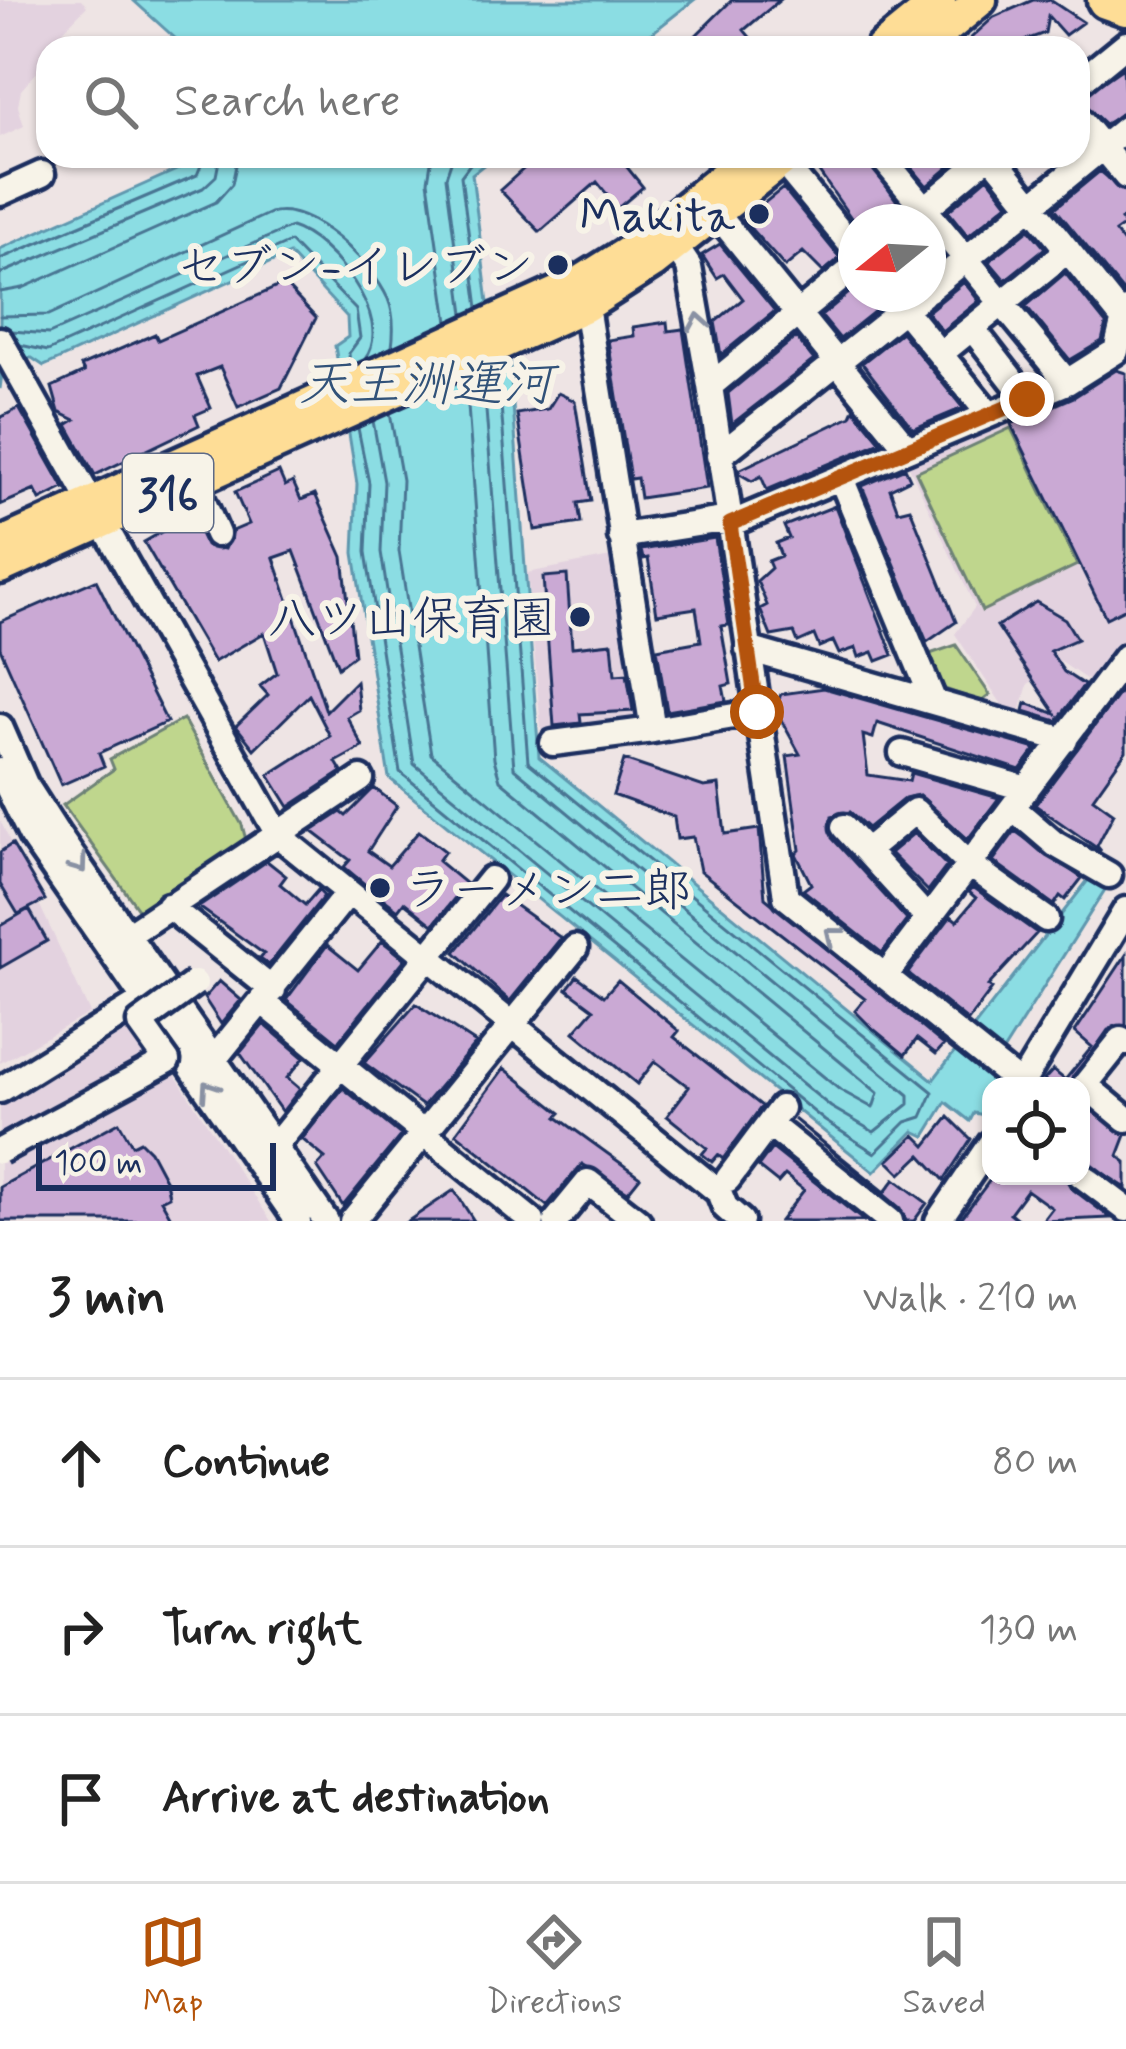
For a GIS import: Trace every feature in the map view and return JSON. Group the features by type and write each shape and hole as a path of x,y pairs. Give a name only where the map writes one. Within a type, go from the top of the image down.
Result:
{"highway":[{"path":"1106,0 1126,7"}],"main road":[{"path":"896,36 940,0"},
{"path":"937,36 981,0"},
{"name":"316","path":"0,568 97,513 334,404 506,329 586,306 669,236 736,168"},
{"name":"316","path":"506,329 598,272 716,213 774,168"},
{"name":"316","path":"0,544 194,482 334,404"}],"street":[{"path":"1090,73 1126,44"},
{"path":"1090,158 1126,128"},
{"path":"1090,133 1126,176"},
{"path":"792,168 838,228"},
{"path":"889,168 911,204"},
{"path":"931,204 975,168"},
{"path":"621,536 716,521 730,524 1067,382 1121,353 1124,314 1000,168"},
{"path":"946,273 1077,168"},
{"path":"0,193 42,174"},
{"path":"716,213 907,448"},
{"path":"669,236 688,267 710,386 786,896 1010,1077"},
{"path":"946,241 1067,382"},
{"path":"940,354 1068,250"},
{"path":"710,386 838,281"},
{"path":"586,306 653,730"},
{"path":"719,456 838,364 895,312"},
{"path":"919,312 940,354 989,414"},
{"path":"972,328 1027,399"},
{"path":"0,340 279,836 719,1192 726,1216"},
{"path":"841,478 934,702"},
{"path":"194,482 217,534"},
{"path":"748,649 1065,740"},
{"path":"885,976 1126,657"},
{"path":"553,743 757,712"},
{"path":"0,728 25,784 326,1221"},
{"path":"902,753 1020,799 1055,844 1108,875"},
{"path":"0,771 32,837 148,998 298,1221"},
{"path":"129,934 361,779"},
{"path":"866,851 915,811 970,865 1046,919"},
{"path":"844,827 928,919"},
{"path":"275,1146 491,879"},
{"path":"216,1057 269,997 348,893"},
{"path":"168,906 343,1067 532,1221"},
{"path":"1019,1077 1126,910"},
{"path":"352,1221 575,948"},
{"path":"0,1151 167,1061 140,1023 196,983"},
{"path":"0,1090 148,998"},
{"path":"1120,1039 1085,1085 1126,1119"},
{"path":"728,1179 775,1116 890,1221"},
{"path":"938,1221 982,1156"},
{"path":"556,1221 588,1182 638,1221"},
{"path":"1090,1182 1126,1209"}],"shaded area":[{"path":"0,0 81,0 87,6 58,36 36,36 36,73 21,90 18,106 24,126 0,137"},
{"path":"1086,381 1126,397 1126,645 1096,686 1061,662 1028,684 1019,716 1007,712 955,634 975,607 905,458"},
{"name":"八ツ山保育園","path":"621,555 643,722 542,738 527,573"},
{"path":"0,820 90,1013 0,1063"},
{"path":"139,1020 271,1221 0,1221 0,1098"}],"green space":[{"path":"1011,428 1077,565 982,611 916,472"},
{"path":"956,645 990,695 981,702 942,688 927,655"},
{"path":"183,719 242,825 249,851 153,908 138,909 63,805 114,769 110,759"}],"water":[{"path":"133,0 694,0 648,36 173,36"},
{"name":"天王洲運河","path":"181,168 480,168 472,174 488,303 505,297 539,757 933,1080 1089,879 1106,888 1002,1053 1010,1060 1004,1077 982,1077 982,1115 974,1113 970,1121 946,1102 925,1136 914,1131 874,1172 389,778 354,553 357,484 335,346 348,337 347,317 289,254 44,366 32,358 17,358 2,373 0,389 0,249"}],"building":[{"path":"732,0 780,0 744,30 749,36 695,36"},
{"path":"1033,0 1050,0 1083,22 1065,35 1048,16 1045,33 1037,36 973,36 994,17"},
{"path":"1123,68 1126,112 1105,124 1090,110 1090,91"},
{"path":"525,168 628,168 643,187 618,208 597,182 540,232 500,190"},
{"path":"816,168 873,168 899,204 841,204"},
{"path":"912,168 948,168 927,186"},
{"path":"1100,171 1126,192 1126,215 1121,220 1125,225 1115,232 1126,246 1125,294 1055,208"},
{"path":"988,177 1008,203 968,236 948,211"},
{"path":"783,188 838,260 823,272 803,252 785,267 743,220"},
{"path":"1029,229 1045,248 1005,280 989,261"},
{"path":"720,244 775,311 721,355 715,322 743,299 724,274 717,278 702,255"},
{"path":"1065,273 1106,324 1102,341 1070,360 1026,306"},
{"path":"964,282 979,301 942,331 927,312 946,312 946,297"},
{"path":"284,284 316,318 281,388 238,407 220,367 197,376 211,408 195,415 199,425 95,475 67,425 75,420 59,412 52,387 84,372 81,366 155,334 158,340"},
{"path":"838,302 838,312 874,312 840,339 821,316"},
{"path":"667,322 668,331 683,329 707,488 640,498 637,478 630,479 608,340 634,336 633,327"},
{"path":"901,332 963,408 913,429 862,363"},
{"path":"796,337 814,360 732,424 728,393"},
{"path":"1116,370 1126,373 1126,608 1106,618 1011,424 1074,397"},
{"path":"558,393 575,401 591,501 578,503 581,523 535,530 517,414 548,409"},
{"path":"19,408 64,488 40,500 35,490 0,505 0,418"},
{"path":"854,409 881,442 767,490 761,476 752,481 740,474 739,470 851,416"},
{"path":"905,468 910,479 890,489 898,511 910,508 956,622 927,642 862,486"},
{"path":"279,472 285,486 293,482 301,500 315,494 343,557 354,655 338,667 294,551 274,558 326,711 356,681 359,710 347,717 363,747 336,762 342,772 289,807 269,775 330,736 309,695 254,749 236,726 268,695 260,686 277,673 264,633 214,662 144,542 191,515 206,546 225,549 233,531 249,524 235,492"},
{"path":"835,506 893,655 877,661 873,652 859,657 856,648 839,654 833,641 819,647 814,635 798,642 794,632 771,636 760,609 767,605 757,581 771,568 768,561 781,556 776,543 789,538 784,526"},
{"path":"715,538 729,625 721,626 731,684 723,686 726,701 667,711 657,649 701,641 696,608 657,614 648,558 643,559 641,550"},
{"path":"567,575 572,647 612,643 615,675 627,674 633,711 580,714 581,723 554,726 543,577"},
{"path":"96,580 167,722 99,753 104,766 61,785 0,648 0,622"},
{"path":"1036,602 1065,619 1077,639 1050,651 1064,672 1084,685 1057,721 1024,711 1026,703 1056,714 997,626"},
{"path":"1126,684 1126,751 1093,798 1114,813 1097,846 1101,851 1035,805"},
{"path":"824,688 1036,749 1020,770 877,723 873,738 863,735 868,775 909,781 911,773 999,798 968,839 919,795 905,798 868,828 850,812 832,816 832,838 907,920 882,953 803,890 811,884 796,854 800,850 787,756 800,754 775,709 781,694"},
{"path":"624,760 704,787 719,785 725,834 759,829 765,898 944,1045 936,1054 917,1039 905,1055 871,1027 855,1011 865,999 700,871 693,837 677,839 674,817 613,795"},
{"path":"374,788 397,806 368,851 389,866 419,831 445,851 438,861 466,884 433,925 404,902 398,910 368,887 344,867 350,860 312,831 341,812 346,816"},
{"path":"1015,831 1082,878 1065,900 1060,896 1054,905 993,861"},
{"path":"914,833 947,866 928,891 890,853"},
{"path":"12,844 45,900 18,914 0,884 0,852"},
{"path":"267,861 286,876 280,884 305,905 318,890 324,896 269,965 260,959 264,954 199,907"},
{"path":"973,887 1037,933 988,986 992,989 968,1021 908,973 951,916 957,921 976,898 969,892"},
{"path":"501,895 561,938 510,1001 455,952"},
{"path":"29,909 47,941 0,968 0,926"},
{"path":"382,941 405,959 338,1042 286,1000 327,945 358,970"},
{"path":"1126,955 1126,1025 1108,1030 1075,1077 1067,1077 1092,1047 1075,1032"},
{"path":"577,976 604,996 618,980 679,1031 674,1037 762,1106 723,1159 718,1155 712,1162 702,1154 707,1148 667,1116 689,1087 655,1061 637,1084 574,1032 594,1009 567,989"},
{"path":"219,981 241,1000 221,1024 204,998"},
{"path":"416,1004 476,1043 423,1106 364,1063"},
{"path":"264,1024 304,1058 287,1078 300,1089 282,1112 240,1053"},
{"path":"504,1068 561,1113 557,1117 640,1177 628,1192 582,1164 547,1206 456,1133"},
{"path":"343,1088 401,1135 343,1206 317,1167 325,1158 302,1139"},
{"path":"1090,1109 1126,1135 1118,1156 1126,1162 1126,1188 1090,1165"},
{"path":"949,1117 971,1139 944,1180 921,1155 901,1174 888,1161 915,1135 926,1146"},
{"path":"794,1119 885,1192 895,1179 927,1203 914,1221 906,1221 900,1208"},
{"path":"119,1122 132,1145 140,1141 150,1151 166,1181 169,1196 161,1200 173,1221 0,1221 0,1187"},
{"path":"772,1148 864,1221 780,1221 804,1190 785,1175 778,1183 758,1167"},
{"path":"986,1185 1070,1185 1111,1218 1042,1221 1052,1208 1027,1190 1010,1213 1020,1221 959,1221"},
{"path":"454,1190 474,1221 408,1221"}],"place":[{"name":"Makita","path":"759,214"},
{"name":"セブン-イレブン","path":"558,265"},
{"name":"八ツ山保育園","path":"580,617"},
{"name":"ラーメン二郎","path":"380,888"}],"route":[{"path":"757,712 730,524 1027,399"}]}
